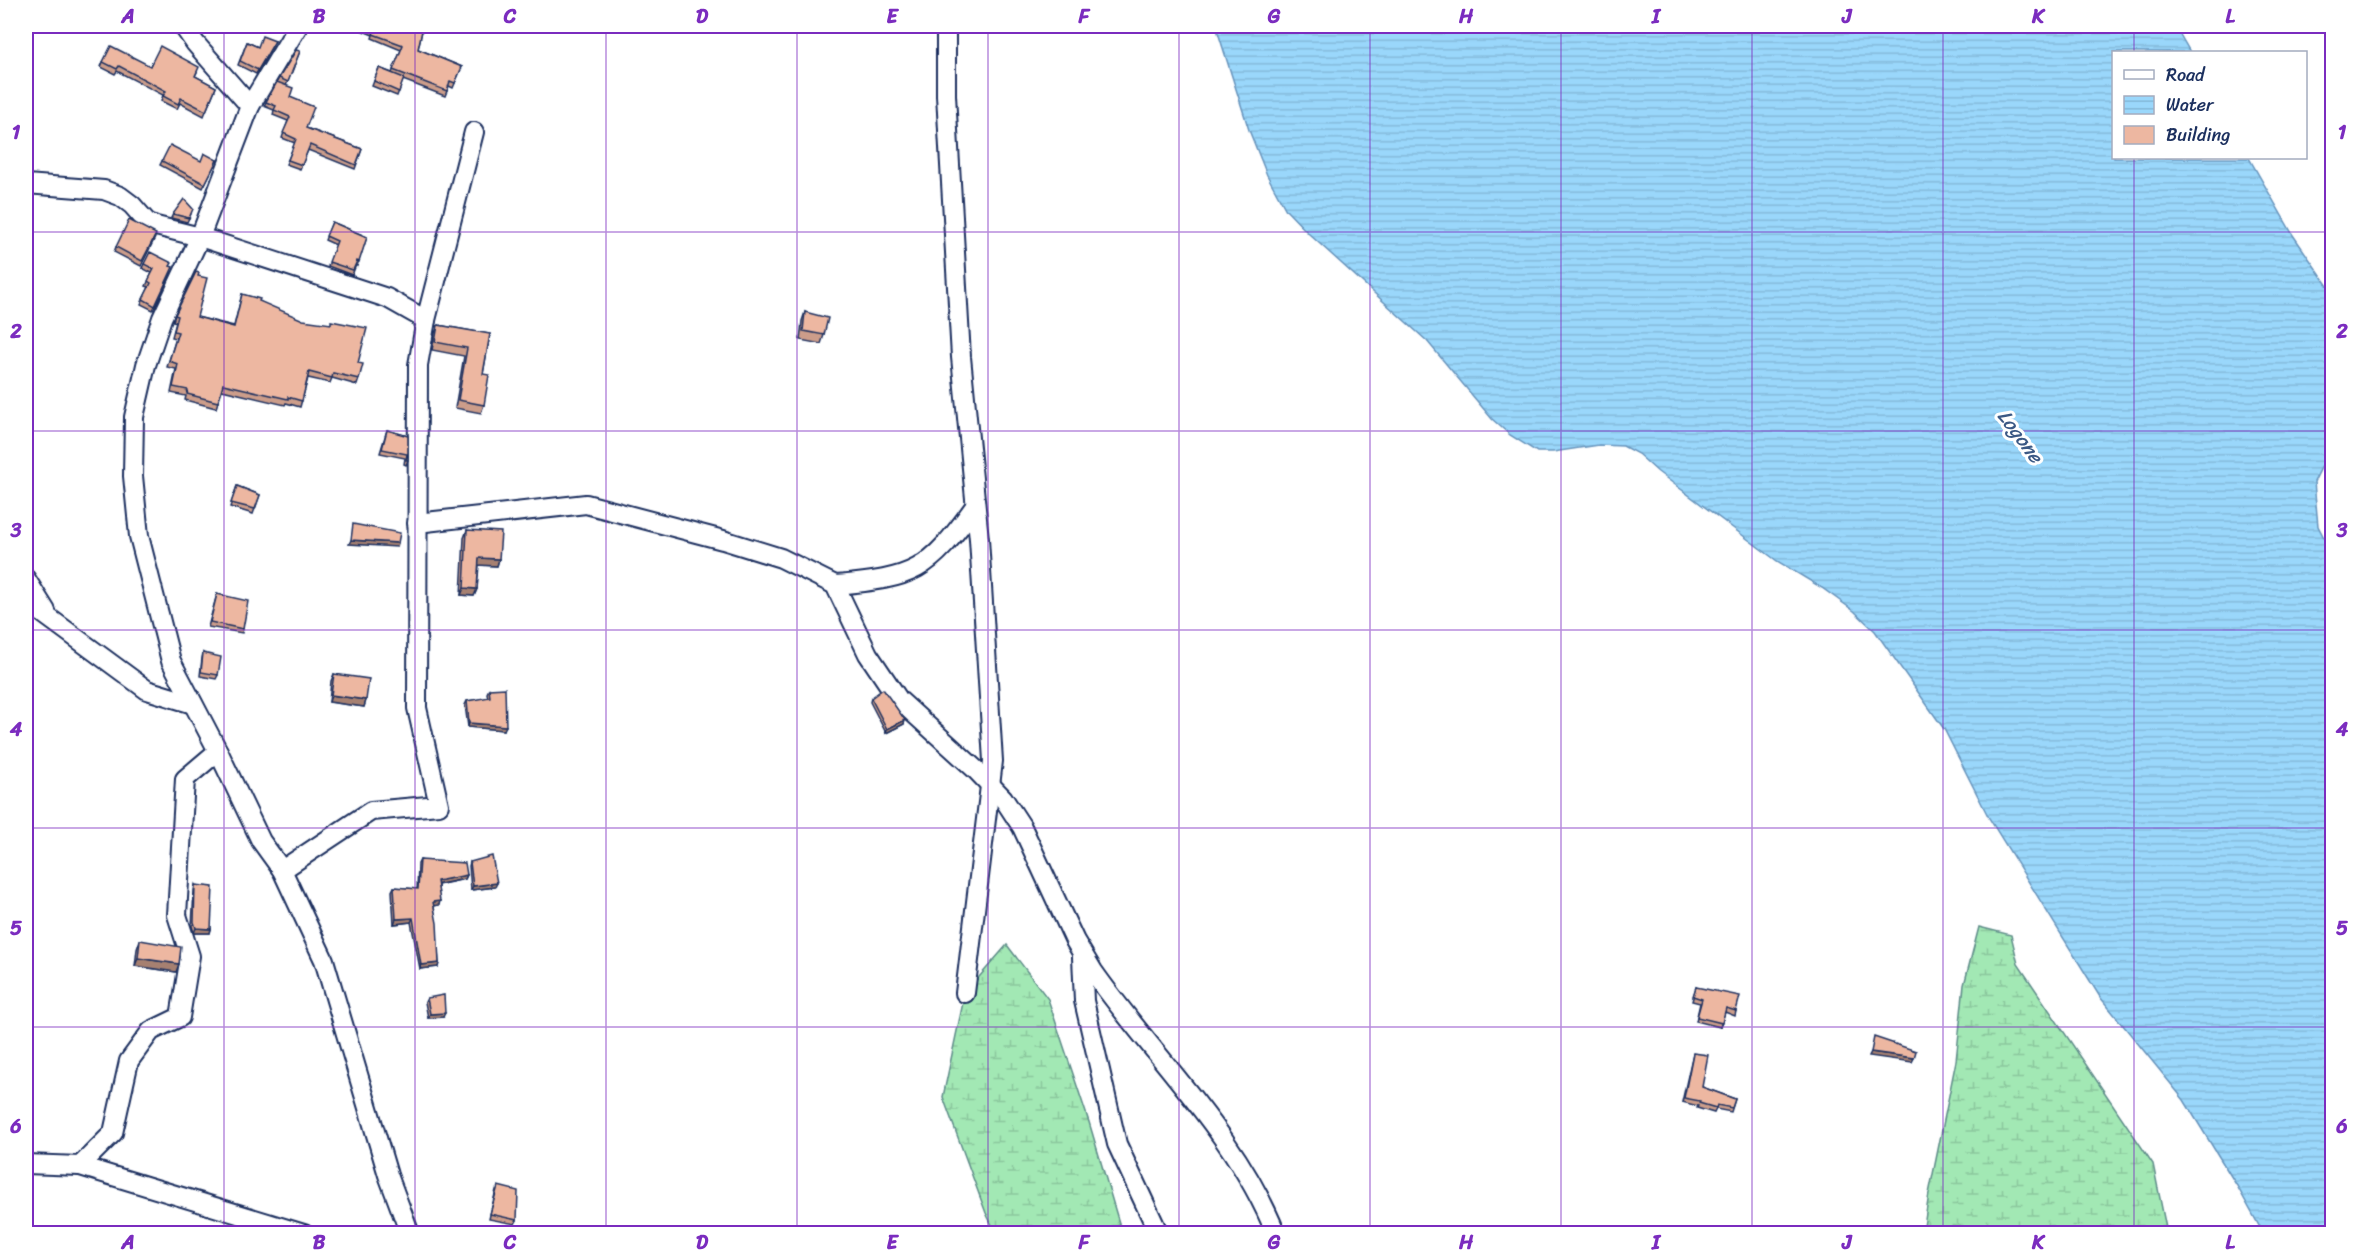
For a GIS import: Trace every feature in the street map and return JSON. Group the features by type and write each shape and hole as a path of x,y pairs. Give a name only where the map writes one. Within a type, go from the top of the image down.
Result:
{"street":[{"path":"183,26 250,106"},
{"path":"297,26 250,106 201,237 162,318 146,365 134,417 133,464 139,536 171,661 261,841 282,870 324,960 385,1164 410,1233"},
{"path":"946,26 946,95 960,345 975,506 993,761 965,993"},
{"path":"282,870 371,811 439,805 417,708 418,365 426,320 474,132"},
{"path":"26,184 104,190 120,196 132,205 147,222 156,226 201,237 387,298 426,320"},
{"path":"417,523 586,504 723,540 781,558 835,585 882,581 900,577 917,569 933,559 946,546 975,506"},
{"path":"26,579 52,620"},
{"path":"835,585 868,654 899,700 1003,798 1022,827 1082,954 1105,988 1231,1149 1256,1189 1276,1233"},
{"path":"26,601 147,690 194,704"},
{"path":"81,1166 113,1133 129,1061 151,1031 180,1017 190,956 177,915 186,779 218,751"},
{"path":"1082,954 1084,1001 1118,1144 1159,1233"},
{"path":"26,1164 81,1166 304,1233"}],"green space":[{"path":"1979,927 2011,935 2018,964 2153,1164 2167,1233 1923,1233 1956,1061 1964,985"},
{"path":"1007,945 1048,999 1089,1122 1122,1233 996,1233 986,1213 943,1097 965,993"}],"water":[{"name":"Logone","path":"1216,26 2175,26 2189,51 2112,51 2112,159 2250,159 2293,235 2332,292 2332,452 2328,454 2314,482 2318,526 2332,553 2332,1233 2263,1233 2184,1100 2100,997 1989,818 1944,729 1875,631 1854,611 1822,588 1777,561 1658,472 1638,454 1623,446 1599,445 1537,452 1510,435 1492,419 1427,341 1309,234 1286,210 1267,175 1249,130"}],"building":[{"path":"365,26 423,26 418,49 462,67 455,83 450,81 447,91 393,70 403,45 373,34 375,30"},
{"path":"262,36 275,41 258,70 240,61 247,42 258,47"},
{"path":"111,46 150,66 160,46 199,67 195,76 216,87 206,111 181,98 178,104 163,96 166,91 119,66 117,69 103,62"},
{"path":"296,50 300,51 288,82 279,78"},
{"path":"379,68 404,78 399,92 374,81"},
{"path":"277,82 293,88 290,97 314,107 306,128 362,149 356,165 310,145 302,165 288,160 296,139 283,133 290,117 274,110 276,106 266,102"},
{"path":"170,145 201,161 204,153 217,160 205,184 162,161"},
{"path":"184,199 193,209 189,218 173,214"},
{"path":"129,220 156,234 142,261 116,247"},
{"path":"332,222 367,237 359,262 357,261 353,270 329,262 337,241 326,236"},
{"path":"150,252 172,263 170,266 173,267 155,306 143,299 151,283 148,281 154,269 144,264"},
{"path":"196,272 199,273 198,276 207,278 197,317 234,327 242,294 260,299 259,301 303,320 331,324 331,321 367,328 358,363 363,364 359,379 333,373 332,378 309,372 302,401 223,384 218,402 187,394 188,390 173,387 178,364 169,361 178,332 174,331 178,316 175,315"},
{"path":"805,312 828,318 824,335 803,331"},
{"path":"438,325 490,334 483,374 489,375 484,405 458,400 467,348 435,342"},
{"path":"387,430 408,436 408,460 406,460 407,454 382,449"},
{"path":"237,486 260,495 255,509 231,503"},
{"path":"353,524 400,533 398,543 351,540"},
{"path":"467,530 501,532 499,559 479,558 477,589 464,588"},
{"path":"217,594 248,601 243,629 210,622"},
{"path":"203,653 221,657 218,675 201,672"},
{"path":"334,674 369,679 366,700 331,695"},
{"path":"505,688 506,726 469,723 467,701 490,697 489,689"},
{"path":"883,689 905,720 887,729 871,698"},
{"path":"492,856 497,883 473,886 470,862"},
{"path":"420,860 465,863 467,875 437,881 440,901 433,902 437,923 439,963 421,965 413,918 396,919 394,887 418,889"},
{"path":"195,885 213,887 211,929 196,928 194,922"},
{"path":"140,940 181,947 179,964 138,958"},
{"path":"1696,987 1740,996 1736,1011 1726,1008 1722,1023 1697,1017 1702,999 1693,996"},
{"path":"444,995 445,1013 430,1014 427,998"},
{"path":"1874,1037 1916,1051 1914,1058 1871,1052"},
{"path":"1693,1053 1708,1055 1702,1087 1735,1099 1732,1108 1717,1105 1716,1108 1699,1103 1700,1101 1684,1098"},
{"path":"498,1186 518,1191 517,1220 490,1214"}]}
